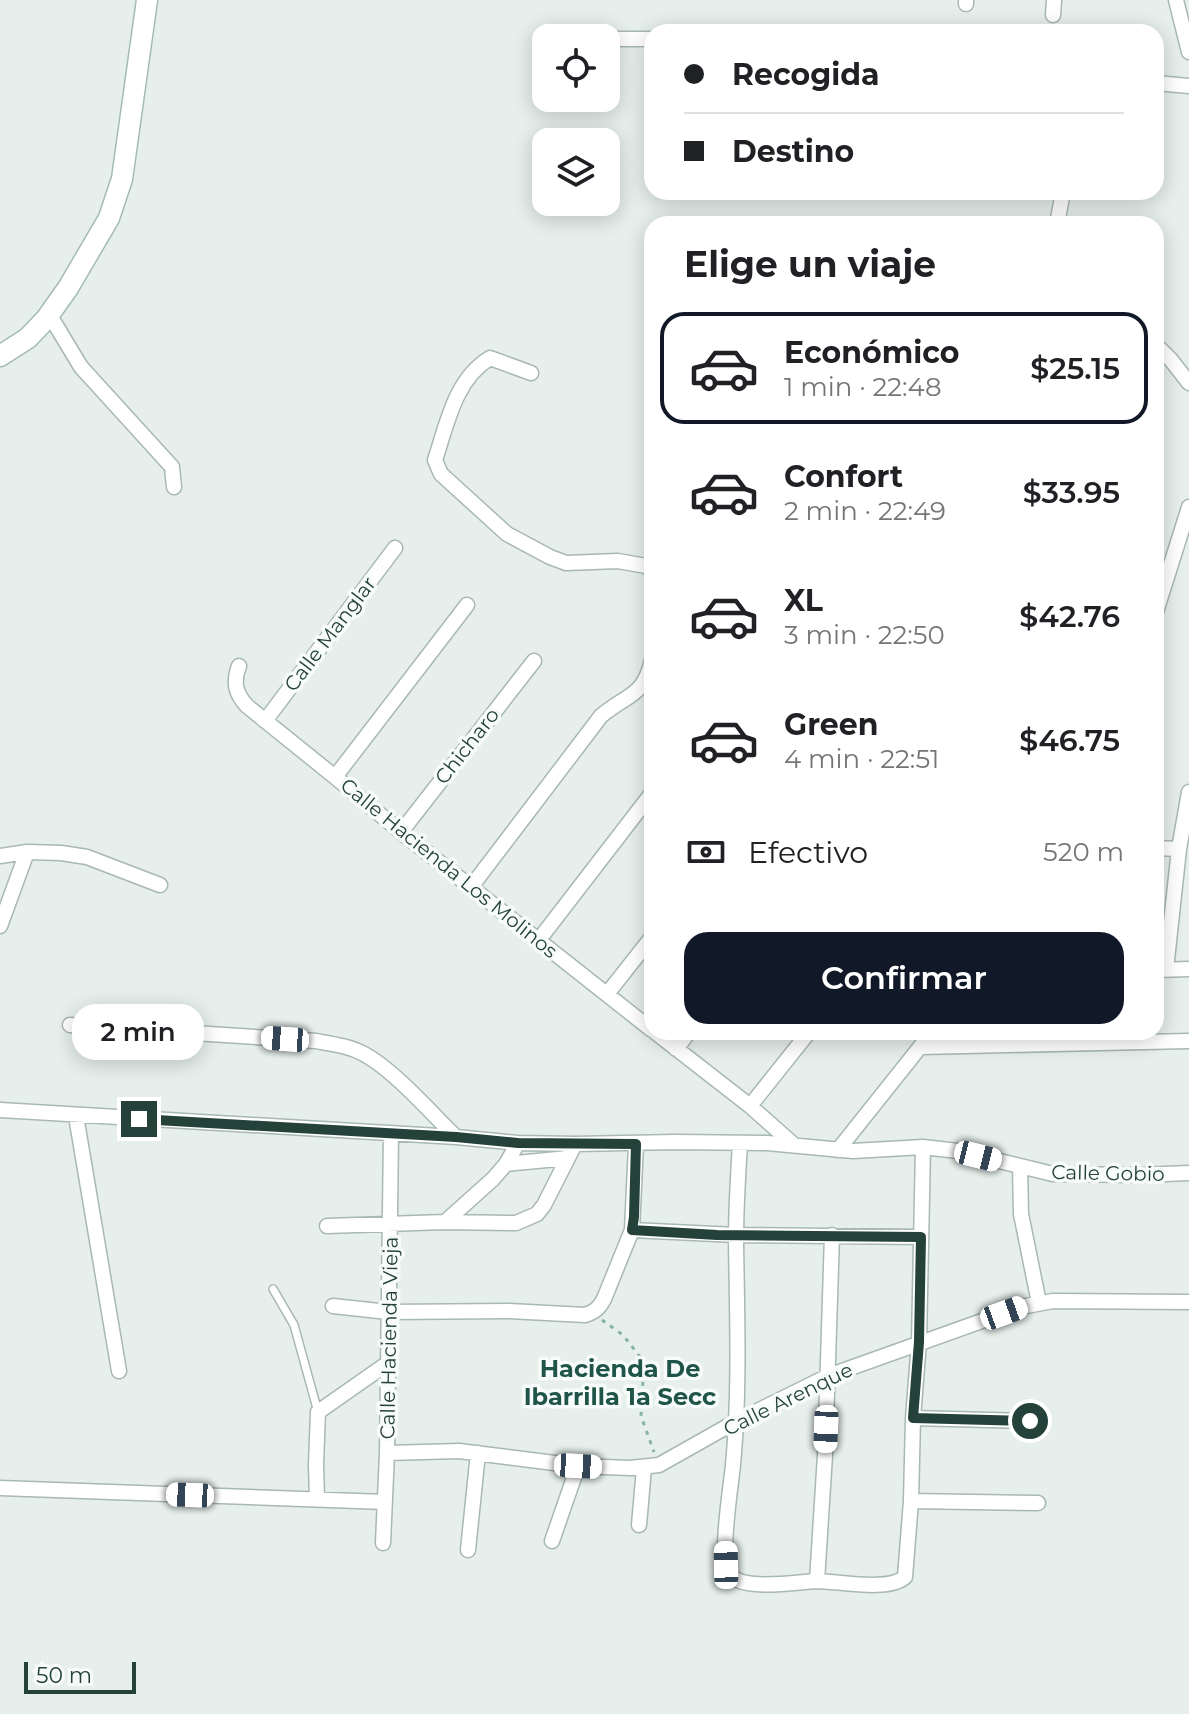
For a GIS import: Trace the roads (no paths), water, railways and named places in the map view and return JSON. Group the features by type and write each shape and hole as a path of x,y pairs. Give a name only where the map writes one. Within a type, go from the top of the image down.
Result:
{"street":[{"path":"0,356 28,338 49,314 109,218 122,179 147,0"},
{"path":"1176,0 1189,52"},
{"path":"620,39 644,39"},
{"path":"1164,84 1189,86"},
{"path":"49,314 81,367 172,467 174,487"},
{"path":"1164,353 1189,383"},
{"path":"531,373 490,358 479,365 456,396 435,460 441,474 507,534 550,557 566,563 618,561 644,566"},
{"path":"1164,587 1189,507"},
{"name":"Calle Manglar","path":"265,721 395,548"},
{"path":"335,777 467,605"},
{"name":"Chicharo","path":"401,832 534,661"},
{"name":"Calle Hacienda Los Molinos","path":"239,666 234,677 235,684 240,699 247,706 644,1023"},
{"path":"471,887 601,716 644,683"},
{"path":"1164,949 1189,792"},
{"path":"538,941 644,803"},
{"path":"1164,848 1179,849"},
{"path":"0,856 27,852 87,857 160,885"},
{"path":"0,926 27,852"},
{"path":"607,994 644,947"},
{"path":"1164,969 1189,969"},
{"path":"70,1025 341,1045 381,1065 456,1137"},
{"name":"Calle Hacienda Los Molinos","path":"665,1040 793,1144"},
{"path":"676,1049 683,1040"},
{"path":"750,1106 803,1040"},
{"path":"838,1150 926,1040"},
{"path":"921,1047 1189,1041"},
{"path":"0,1110 456,1137 572,1151"},
{"path":"76,1116 119,1371"},
{"name":"Calle Hacienda Vieja","path":"383,1543 391,1133"},
{"path":"445,1222 493,1179 518,1143"},
{"path":"740,1143 736,1235 737,1421 725,1544 726,1565 735,1580 759,1584 817,1581 876,1585 900,1582 905,1577 919,1342 923,1147"},
{"path":"333,1306 388,1312 509,1311 585,1315 593,1312 604,1299 632,1230 636,1144"},
{"name":"Calle Gobio","path":"572,1151 636,1144 793,1144 838,1150 923,1147 958,1151 1053,1174 1189,1173"},
{"path":"327,1226 516,1223 537,1214 572,1151"},
{"path":"506,1164 572,1151"},
{"path":"1020,1166 1021,1214 1039,1303"},
{"path":"632,1230 736,1235 921,1237"},
{"path":"817,1581 832,1235"},
{"name":"Calle Arenque","path":"387,1453 478,1453 578,1466 644,1468 659,1465 737,1421 828,1376 1021,1307 1053,1301 1189,1302"},
{"path":"317,1499 318,1412 388,1363"},
{"path":"913,1418 1030,1421"},
{"path":"468,1550 478,1453"},
{"path":"552,1541 578,1466"},
{"path":"639,1525 644,1468"},
{"path":"0,1488 385,1502"},
{"path":"911,1501 1038,1503"}],"lane":[{"path":"273,1289 294,1325 318,1412"}],"district":[{"name":"Hacienda De Ibarrilla 1a Secc","path":"620,1382"}]}
